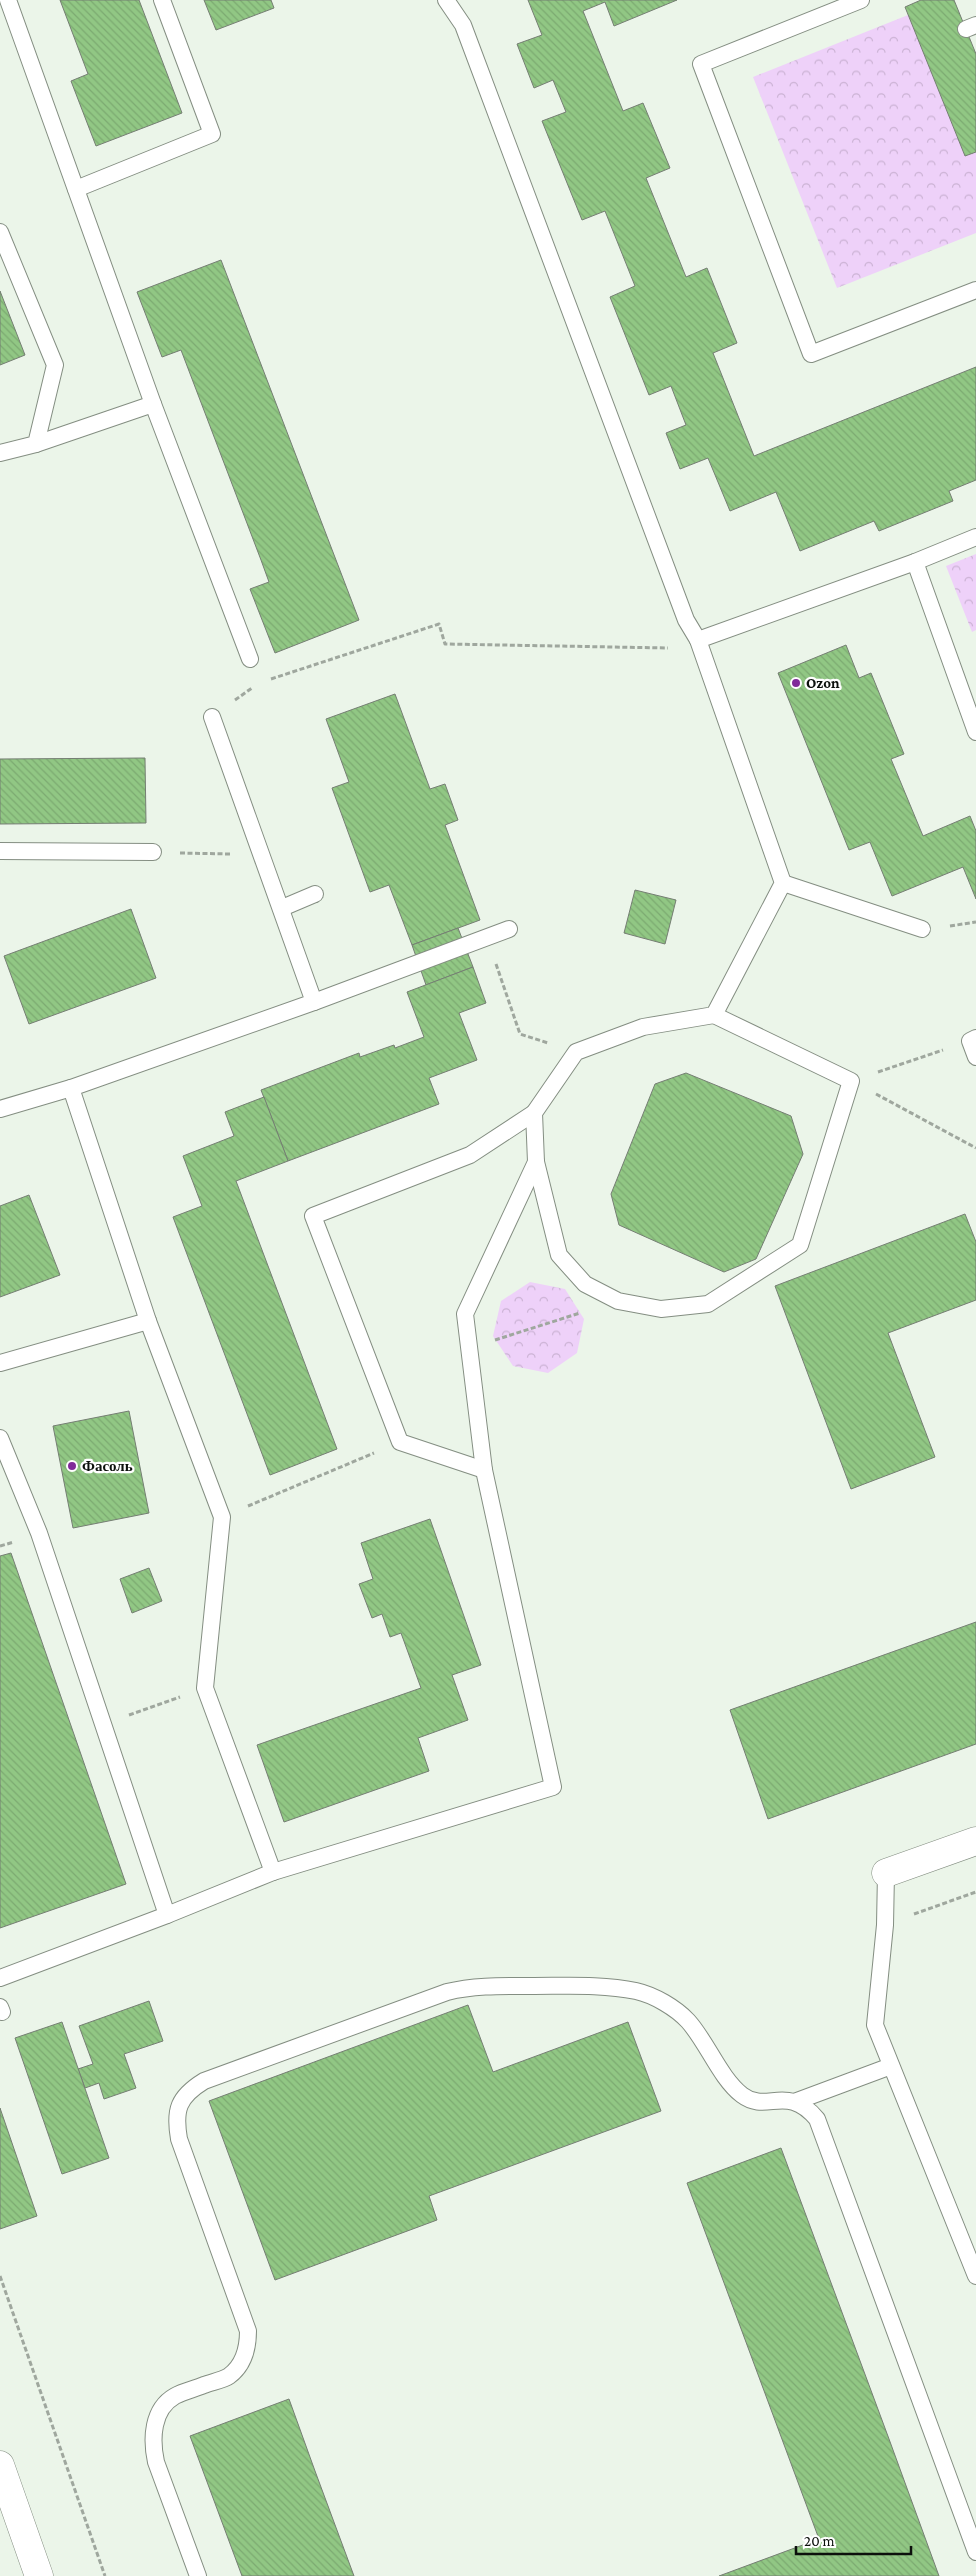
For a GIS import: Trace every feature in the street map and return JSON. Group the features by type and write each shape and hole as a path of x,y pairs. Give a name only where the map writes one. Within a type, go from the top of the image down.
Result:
{"street":[{"path":"886,1873 976,1841"},
{"path":"0,2465 39,2576"}],"lane":[{"path":"8,0 153,404 250,659"},
{"path":"76,189 212,134 162,0"},
{"path":"446,0 462,25 686,620 698,640 783,882 714,1015"},
{"path":"861,0 700,64 811,354 976,290"},
{"path":"0,232 55,364 36,444"},
{"path":"0,453 36,444 153,404"},
{"path":"698,640 915,562 976,537"},
{"path":"915,562 976,732"},
{"path":"212,717 282,908 314,1002"},
{"path":"0,851 153,852"},
{"path":"783,882 922,929"},
{"path":"282,908 315,894"},
{"path":"0,1109 71,1088 314,1002 509,929"},
{"path":"484,1470 400,1442 313,1216 470,1155 534,1113 576,1052 643,1027 714,1015 851,1081 800,1245 708,1304 662,1310 618,1301 585,1284 559,1255 536,1162 534,1113"},
{"path":"973,1039 976,1057"},
{"path":"71,1088 148,1321 222,1517 205,1688 272,1872"},
{"path":"0,1978 167,1915 272,1872 552,1787 484,1470 465,1314 536,1162"},
{"path":"0,1363 148,1321"},
{"path":"0,1438 39,1533 167,1915"},
{"path":"886,1873 886,1925 875,2025 976,2276"},
{"path":"198,2576 156,2462 152,2442 154,2429 159,2414 174,2396 229,2376 241,2364 248,2346 248,2331 179,2139 176,2119 180,2103 190,2090 204,2081 447,1992 480,1987 580,1985 638,1991 657,1999 687,2021 743,2096 758,2102 778,2100 797,2102 807,2107 817,2119 976,2552"},
{"path":"797,2102 891,2066"}],"path":[{"path":"268,680 439,624 445,644 667,648 698,640"},
{"path":"212,717 258,683"},
{"path":"153,852 262,856"},
{"path":"486,938 520,1034 576,1052"},
{"path":"851,1081 973,1039"},
{"path":"851,1081 976,1148"},
{"path":"469,1349 618,1301"},
{"path":"222,1517 400,1442"},
{"path":"886,1925 976,1892"},
{"path":"0,2276 105,2576"}],"green space":[{"path":"908,15 965,156 976,152 976,233 837,288 753,77"},
{"path":"976,554 976,630 972,632 946,566"},
{"path":"530,1282 565,1289 584,1319 577,1353 548,1373 513,1366 493,1336 501,1301"}],"building":[{"path":"60,0 139,0 182,113 96,146 71,81 88,74"},
{"path":"204,0 271,0 274,8 216,30"},
{"path":"528,0 677,0 614,26 605,2 583,11 623,111 643,103 670,168 646,178 686,277 707,268 737,343 713,353 754,456 976,367 976,480 949,491 953,501 879,531 874,521 800,551 776,492 730,511 708,458 680,469 666,433 686,425 671,386 649,395 610,297 635,286 605,211 582,220 542,121 566,112 553,80 534,88 517,44 542,35"},
{"path":"921,0 954,0 976,54 976,152 965,156 905,7"},
{"path":"221,260 359,620 275,653 250,589 269,582 181,350 162,357 137,292"},
{"path":"0,291 25,355 0,365"},
{"path":"846,645 859,678 871,673 904,754 891,759 923,836 970,816 976,831 976,899 963,867 892,896 870,842 849,850 778,673"},
{"path":"395,694 430,789 445,784 458,820 445,825 480,920 412,945 389,885 370,892 332,788 349,782 326,719"},
{"path":"145,758 146,823 0,824 0,759"},
{"path":"635,890 676,900 665,944 624,933"},
{"path":"131,909 156,978 29,1024 4,956"},
{"path":"458,928 473,967 426,985 412,945"},
{"path":"473,967 486,1003 459,1013 477,1060 429,1078 439,1104 288,1161 261,1090 359,1053 360,1057 394,1045 395,1048 424,1037 407,992"},
{"path":"686,1073 791,1116 803,1154 756,1259 724,1272 619,1225 611,1194 655,1084"},
{"path":"264,1097 288,1161 236,1181 337,1449 270,1475 173,1217 202,1206 183,1156 234,1136 225,1112"},
{"path":"29,1195 60,1275 0,1297 0,1206"},
{"path":"965,1214 976,1242 976,1300 888,1333 935,1457 851,1489 775,1286"},
{"path":"129,1411 149,1513 73,1528 53,1426"},
{"path":"430,1519 481,1665 452,1675 468,1720 418,1738 429,1771 284,1822 257,1745 421,1688 401,1633 390,1637 382,1614 372,1618 359,1584 373,1579 361,1543"},
{"path":"11,1553 126,1884 0,1928 0,1556"},
{"path":"149,1568 162,1601 132,1613 120,1579"},
{"path":"976,1622 976,1744 768,1819 730,1710"},
{"path":"149,2001 163,2041 124,2054 136,2088 104,2099 99,2083 85,2088 78,2069 93,2064 79,2026"},
{"path":"468,2005 493,2072 628,2022 661,2111 429,2196 437,2220 275,2280 209,2101"},
{"path":"62,2022 109,2158 62,2174 15,2038"},
{"path":"0,2108 37,2216 0,2229"},
{"path":"781,2148 939,2576 719,2576 819,2539 687,2183"},
{"path":"289,2399 354,2576 242,2576 190,2436"}],"place":[{"name":"Ozon","path":"796,683"},
{"name":"Фасоль","path":"72,1466"}]}
